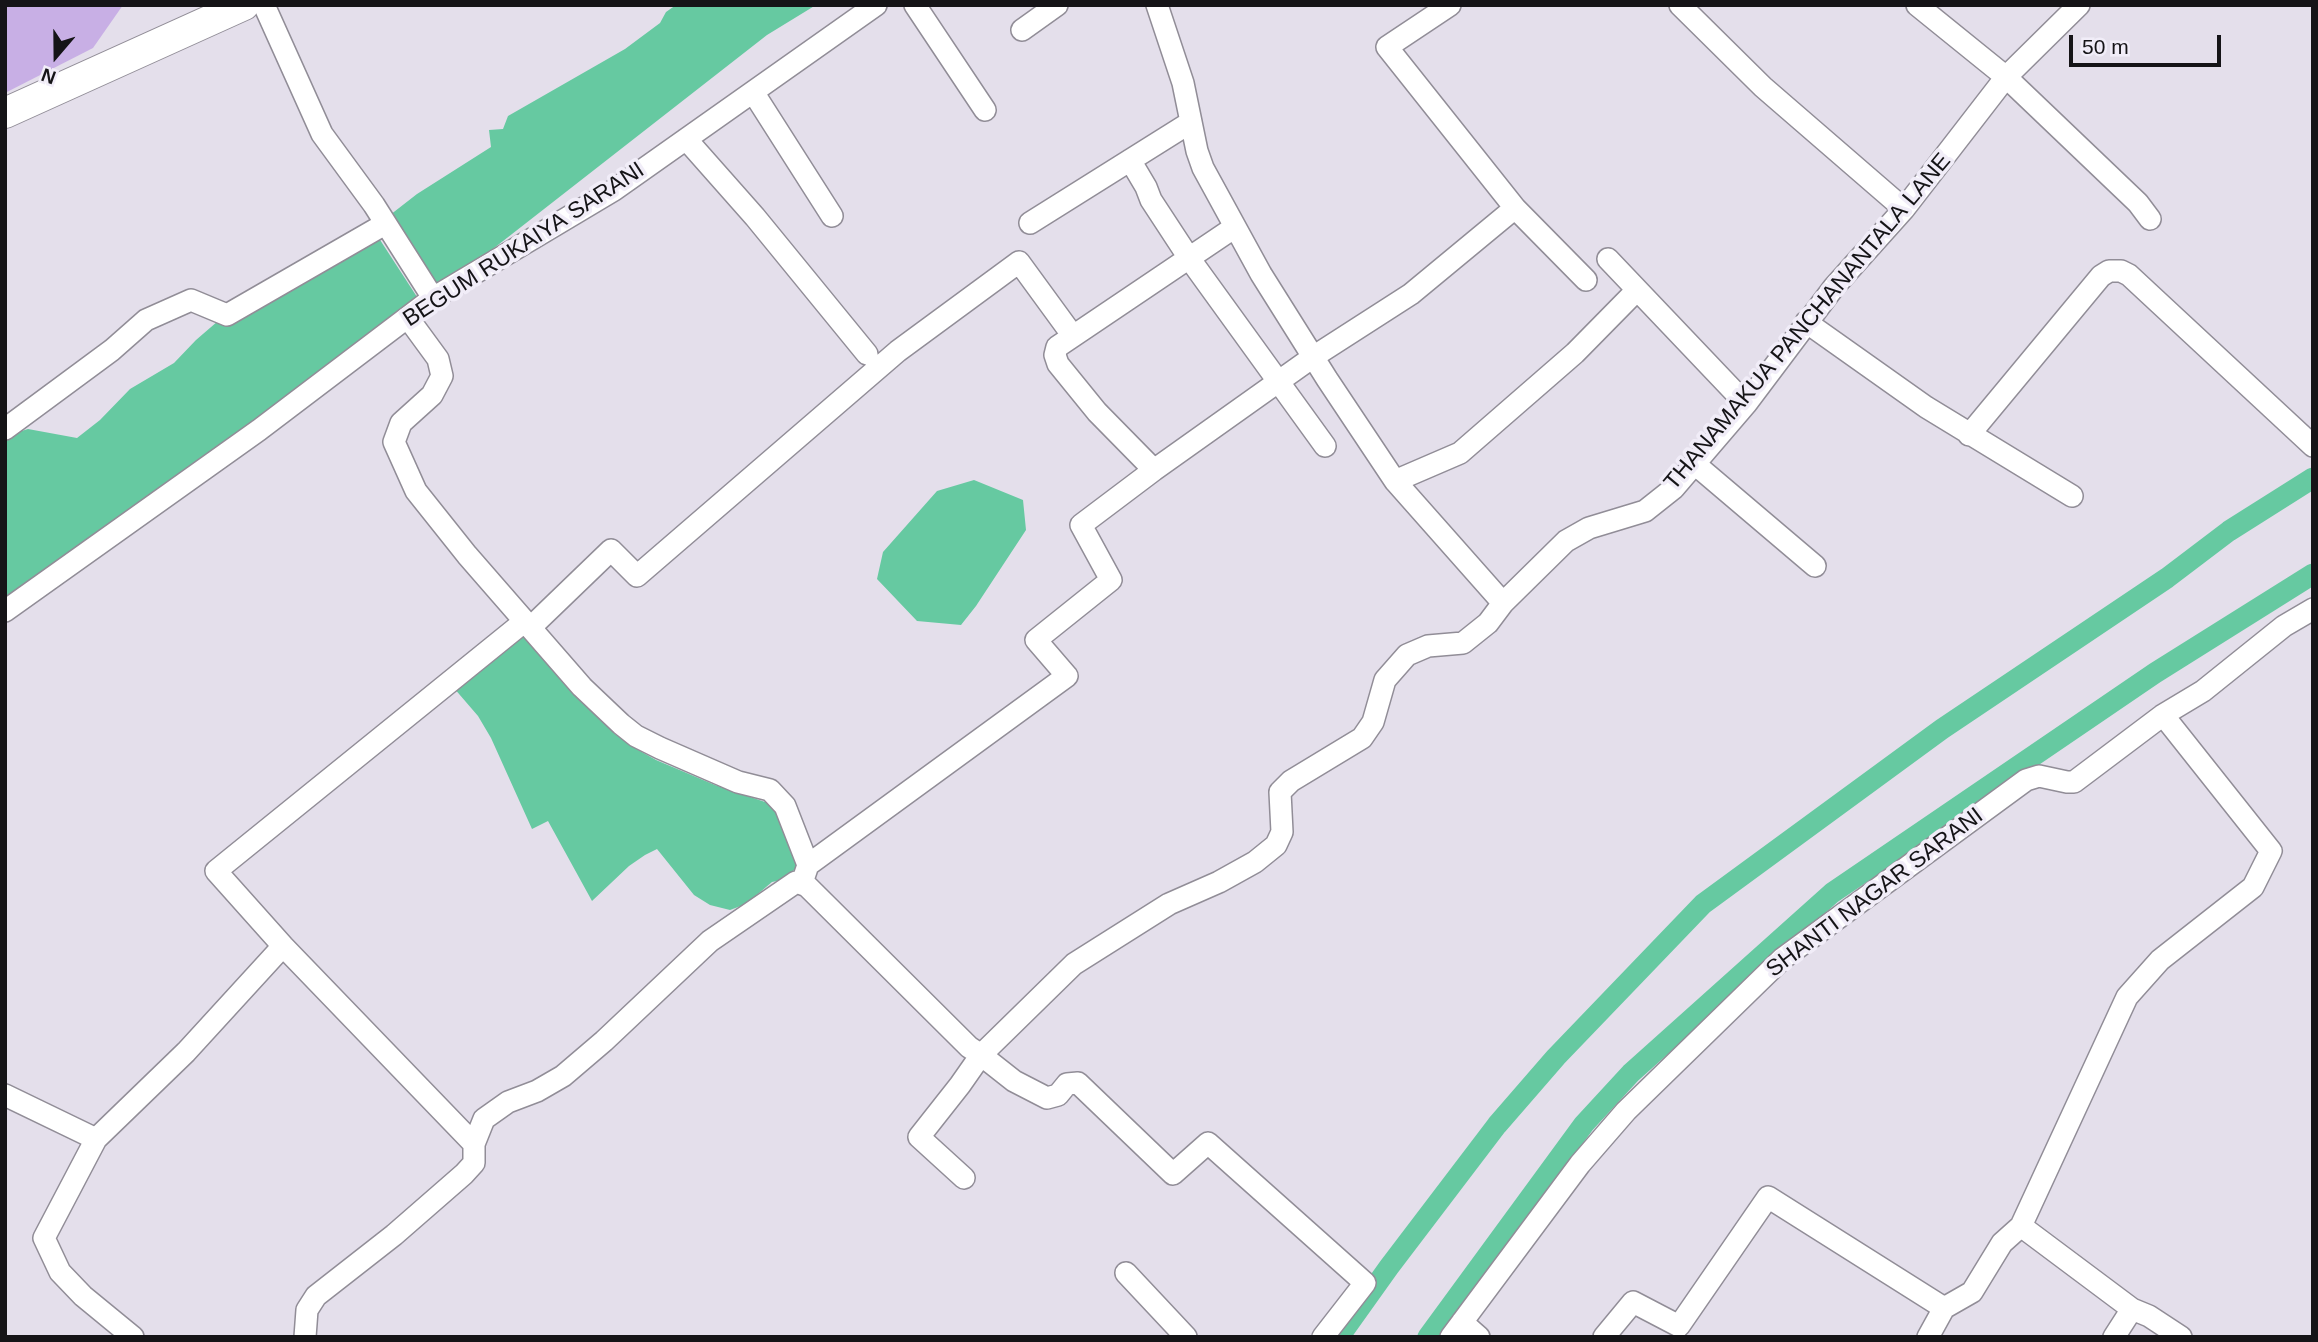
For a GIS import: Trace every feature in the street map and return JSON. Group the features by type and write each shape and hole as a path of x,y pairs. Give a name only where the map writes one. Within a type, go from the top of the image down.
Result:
{"main road":[{"path":"5,113 244,5"}],"street":[{"path":"264,5 322,134 433,298"},
{"name":"BEGUM RUKAIYA SARANI","path":"5,611 259,430 433,298 614,190 876,5"},
{"path":"915,5 985,110"},
{"path":"1022,30 1057,5"},
{"path":"1157,5 1183,83 1203,168 1261,274 1395,481 1503,603"},
{"path":"1450,5 1387,47 1515,208 1586,280"},
{"path":"1680,5 1763,87 1904,209"},
{"path":"1917,5 2007,77 2138,203 2150,219"},
{"name":"THANAMAKUA PANCHANANTALA LANE","path":"981,1055 1074,964 1169,904 1219,882 1255,862 1276,845 1282,832 1280,792 1291,780 1362,738 1373,722 1385,680 1407,655 1428,646 1464,643 1488,623 1503,603 1566,541 1589,528 1645,511 1674,488 1746,404 1834,287 1904,209 2007,77 2079,5"},
{"path":"753,92 832,216"},
{"path":"1030,223 1191,122"},
{"path":"686,139 755,217 867,354"},
{"path":"1130,160 1151,200 1189,258 1325,446"},
{"path":"306,1337 307,1310 316,1296 394,1235 474,1163 474,1144 484,1119 508,1102 537,1091 563,1076 710,941 796,882 1067,676 1037,640 1111,580 1082,524 1313,357 1411,295 1515,208"},
{"path":"5,429 113,350 146,320 191,300 227,315 385,224"},
{"path":"1154,470 1097,412 1058,364 1057,346 1235,227"},
{"path":"1608,259 1746,404"},
{"path":"474,1144 283,946 216,871 527,624 611,550 637,576 898,351 1019,262 1073,336"},
{"path":"1969,435 2101,276 2109,271 2121,271 2129,275 2313,446"},
{"path":"1395,481 1460,453 1575,353 1637,290"},
{"path":"408,318 438,359 442,376 432,395 401,423 394,442 401,461 416,491 437,518 582,687 636,736 738,782 770,790 785,806 807,886 968,1047 1014,1081 1047,1098 1058,1095 1067,1084 1078,1083 1173,1174 1208,1143 1365,1283 1323,1337"},
{"path":"1807,322 1926,407 2072,496"},
{"path":"1696,465 1815,566"},
{"name":"SHANTI NAGAR SARANI","path":"1457,1330 1580,1164 1626,1111 1782,959 2026,780 2039,776 2074,782 2163,715 2203,691 2275,633 2313,609"},
{"path":"1928,1337 1944,1308 1972,1292 2002,1242 2021,1226 2127,997 2160,960 2253,887 2272,851 2163,715"},
{"path":"133,1337 83,1296 60,1272 44,1238 96,1139 186,1052 283,946"},
{"path":"964,1178 919,1137 981,1055"},
{"path":"5,1095 96,1139"},
{"path":"1604,1337 1633,1302 1679,1326 1768,1197 1944,1308"},
{"path":"2021,1226 2132,1309 2149,1316 2181,1337"},
{"path":"1126,1273 1186,1337"},
{"path":"2114,1337 2132,1309"},
{"path":"1457,1330 1479,1337"}],"shaded area":[{"path":"5,5 123,5 93,48 5,93"},
{"path":"676,5 816,5 767,35 439,291 390,215 417,194 491,147 489,130 503,129 508,116 625,49 660,23 666,12"},
{"path":"371,226 419,300 228,444 5,603 5,436 28,429 77,438 100,420 130,389 174,363 225,315"},
{"path":"974,480 1023,500 1026,530 961,625 917,621 877,579 883,552 937,491"},
{"path":"515,622 573,692 615,734 633,747 656,760 715,785 768,803 776,811 799,866 782,880 772,882 746,904 730,910 710,905 694,895 657,849 629,866 592,901 548,821 532,829 491,738 478,716 447,680"}],"waterway":[{"path":"1339,1337 1497,1125 1556,1057 1703,904 1942,729 2167,578 2229,531 2313,478"},
{"path":"1428,1337 1584,1124 1631,1073 1832,893 2155,673 2313,574"}]}
